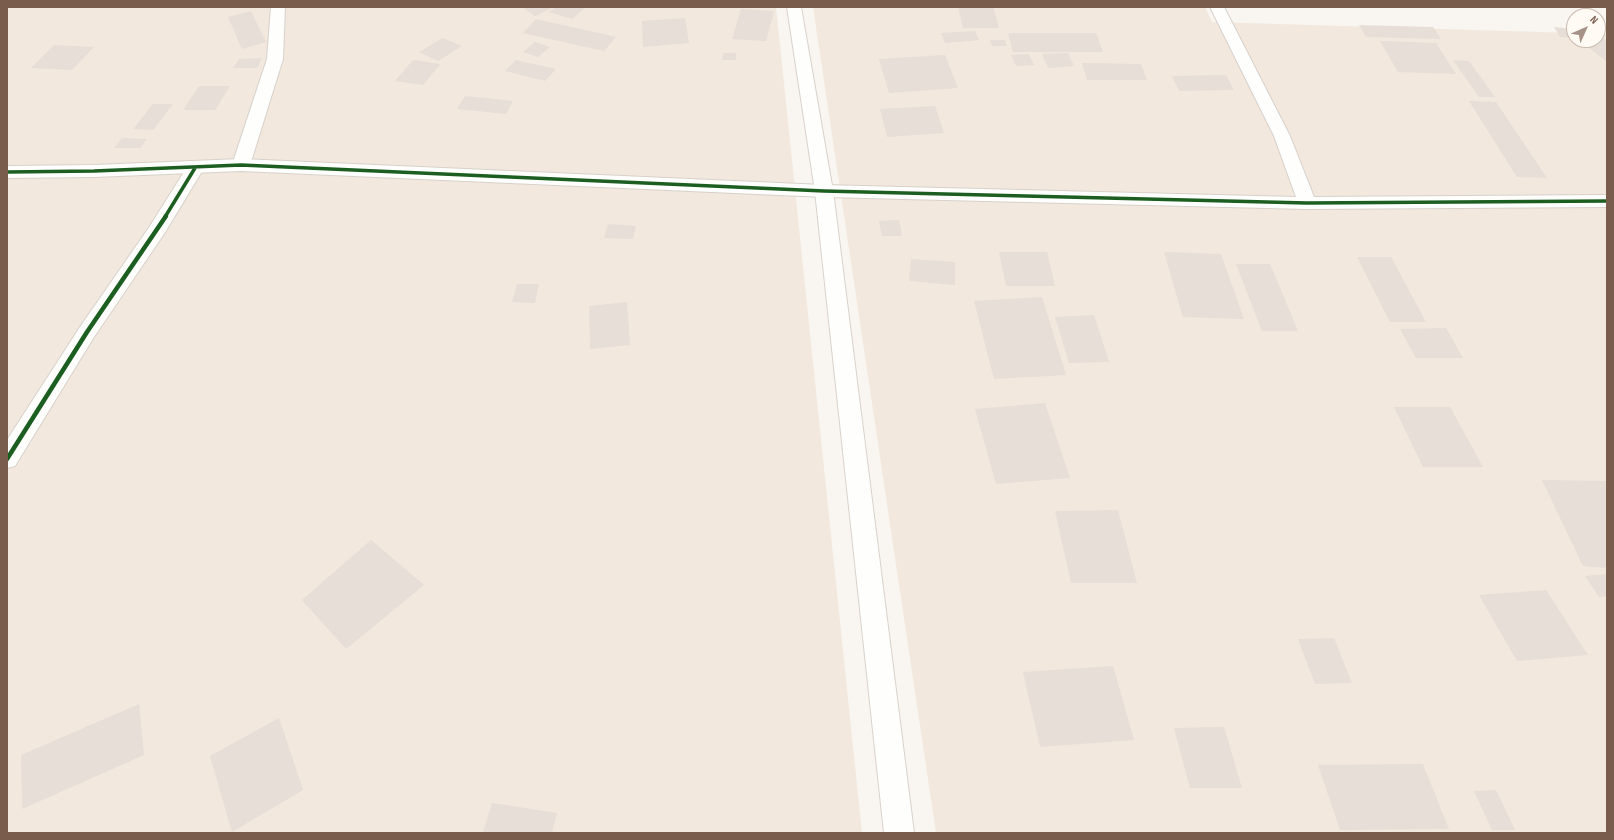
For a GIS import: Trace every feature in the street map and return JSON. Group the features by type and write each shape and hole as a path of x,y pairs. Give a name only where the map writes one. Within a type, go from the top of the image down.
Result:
{"street":[{"path":"241,165 275,59 278,7"},
{"path":"794,7 824,190 899,833"},
{"path":"1217,7 1282,136 1307,203"},
{"path":"7,172 195,168 241,165 824,190 1307,203 1607,201"},
{"path":"7,459 15,444 87,332 157,230 195,168"}],"shaded area":[{"path":"7,7 776,7 862,833 7,833"},
{"path":"813,7 1205,7 1212,22 1566,33 1566,48 1606,48 1607,34 1607,833 936,833"}],"building":[{"path":"522,7 554,7 535,16"},
{"path":"556,7 586,7 572,19 549,12"},
{"path":"958,7 993,7 999,28 963,28"},
{"path":"741,9 774,11 766,41 732,39"},
{"path":"251,11 266,42 242,49 228,17"},
{"path":"685,18 689,43 643,47 642,21"},
{"path":"536,19 616,37 604,51 523,33"},
{"path":"1359,25 1433,27 1441,39 1366,37"},
{"path":"1554,27 1566,28 1566,37 1560,37"},
{"path":"975,31 979,40 945,43 941,33"},
{"path":"1008,33 1096,33 1103,52 1013,52"},
{"path":"443,38 462,46 438,61 419,52"},
{"path":"1606,39 1607,62 1590,48 1606,48"},
{"path":"990,40 1005,40 1007,46 992,46"},
{"path":"1380,41 1436,43 1456,74 1398,72"},
{"path":"535,42 550,47 538,57 523,52"},
{"path":"54,45 94,47 72,70 31,68"},
{"path":"723,53 736,53 736,60 722,60"},
{"path":"1068,53 1074,66 1048,68 1042,54"},
{"path":"1029,54 1034,65 1016,66 1011,55"},
{"path":"945,55 958,88 889,93 879,59"},
{"path":"262,58 257,68 233,68 239,59"},
{"path":"413,60 440,64 423,85 395,81"},
{"path":"516,60 556,69 545,81 505,71"},
{"path":"1453,60 1469,61 1495,97 1479,97"},
{"path":"1082,63 1141,64 1147,80 1087,80"},
{"path":"1226,75 1234,90 1179,91 1172,76"},
{"path":"199,86 230,86 215,110 183,110"},
{"path":"465,96 513,101 506,114 457,109"},
{"path":"1469,101 1496,102 1547,178 1517,177"},
{"path":"153,104 173,104 153,130 133,129"},
{"path":"935,106 944,133 887,137 880,109"},
{"path":"122,138 147,139 140,148 114,148"},
{"path":"899,220 902,236 882,236 879,221"},
{"path":"608,224 636,226 633,239 604,238"},
{"path":"999,252 1047,252 1055,286 1006,286"},
{"path":"1164,252 1221,254 1244,319 1183,317"},
{"path":"1357,257 1391,257 1426,322 1390,322"},
{"path":"911,259 955,262 955,285 909,281"},
{"path":"1236,264 1270,264 1298,331 1262,331"},
{"path":"517,284 539,284 535,303 512,302"},
{"path":"1042,297 1066,375 994,379 974,301"},
{"path":"627,302 630,345 590,349 589,306"},
{"path":"1094,315 1109,362 1069,363 1055,317"},
{"path":"1446,328 1463,358 1416,358 1400,329"},
{"path":"1045,403 1070,478 996,484 975,409"},
{"path":"1394,407 1450,407 1483,467 1423,467"},
{"path":"1542,480 1607,481 1607,568 1583,566"},
{"path":"1118,510 1137,583 1071,583 1055,511"},
{"path":"371,540 424,585 346,649 302,600"},
{"path":"1607,574 1607,596 1599,597 1585,576"},
{"path":"1546,590 1588,655 1517,661 1479,595"},
{"path":"1334,638 1352,683 1315,684 1298,639"},
{"path":"1113,666 1134,740 1040,747 1023,672"},
{"path":"139,704 144,755 22,809 21,755"},
{"path":"279,718 303,790 232,832 210,756"},
{"path":"1224,727 1242,788 1190,788 1174,728"},
{"path":"1423,764 1449,829 1340,830 1318,765"},
{"path":"1496,790 1515,830 1492,830 1474,791"},
{"path":"492,803 557,813 552,833 483,833"}],"cycle path":[{"path":"7,172 94,171 241,165 824,191 1307,203 1607,201"},
{"path":"7,459 87,332 157,230 195,168"}]}
